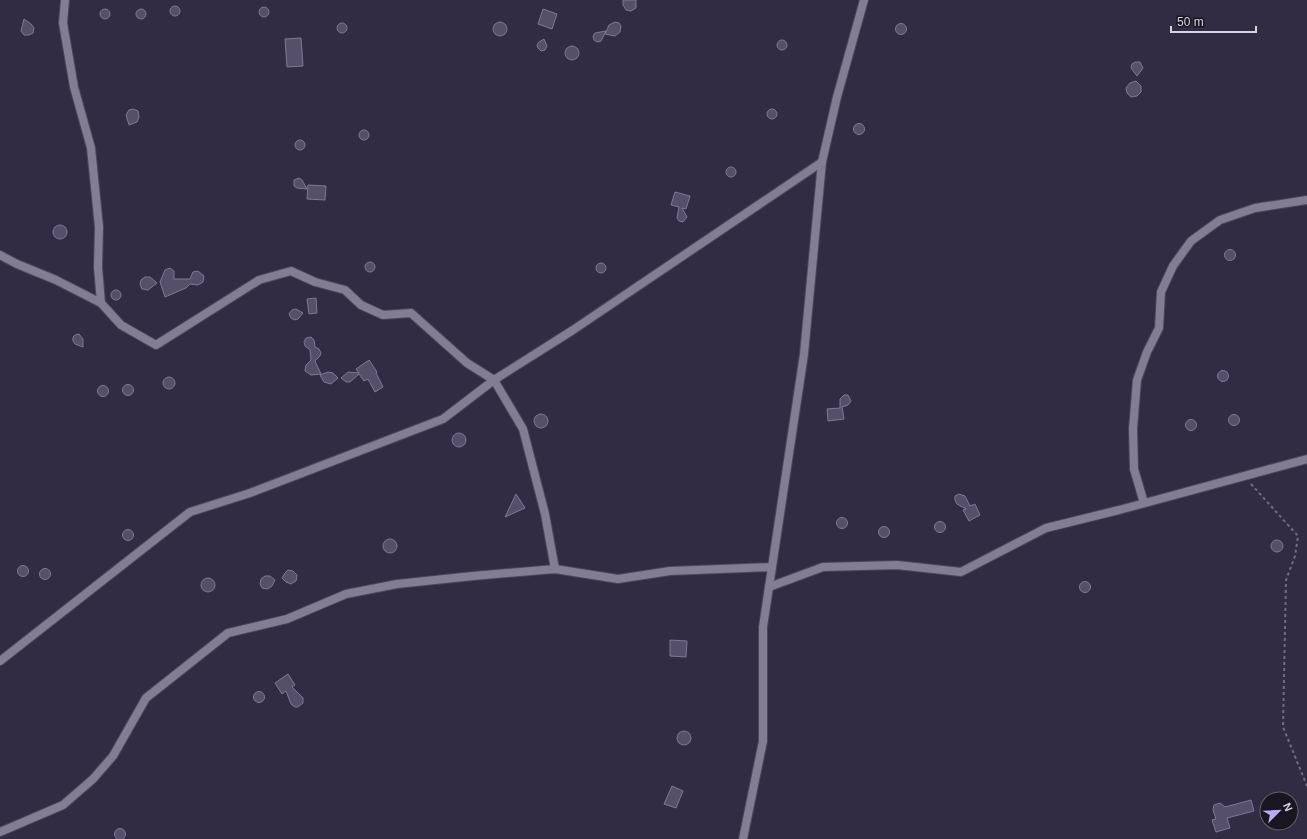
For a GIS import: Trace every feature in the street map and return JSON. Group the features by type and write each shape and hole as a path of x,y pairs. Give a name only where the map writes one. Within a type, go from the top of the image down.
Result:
{"street":[{"path":"66,0 63,23 73,80 92,148 99,227 98,267 101,303"},
{"path":"743,839 763,741 763,627 804,354 822,162 837,98 864,0"},
{"path":"0,662 190,512 250,493 443,418 494,380 572,330 822,162"},
{"path":"1144,503 1134,469 1133,429 1137,380 1147,352 1159,328 1161,292 1173,266 1191,241 1220,220 1255,208 1307,200"},
{"path":"0,255 17,264 56,280 101,303 121,325 156,345 259,280 290,271 315,282 345,290 361,305 383,315 411,313 467,363 494,380 523,429 545,514 555,569"},
{"path":"769,587 823,567 897,565 961,572 1046,528 1307,459"},
{"path":"0,832 63,805 93,779 114,756 146,698 228,633 287,619 346,594 405,584 555,569 618,579 670,571 772,567"}],"path":[{"path":"1244,476 1298,536 1294,556 1286,580 1283,727 1307,786"}],"building":[{"path":"623,0 636,0 636,8 631,11 626,10 623,5"},
{"path":"173,6 177,6 179,7 179,15 173,16 170,13 170,9"},
{"path":"262,7 266,7 268,8 268,16 262,17 259,14 259,10"},
{"path":"103,9 107,9 109,10 109,18 103,19 100,16 100,12"},
{"path":"139,9 143,9 145,10 145,18 139,19 136,16 136,12"},
{"path":"543,9 557,14 552,29 538,24"},
{"path":"24,19 34,28 33,33 29,35 24,35 21,31"},
{"path":"500,22 505,24 507,29 505,34 500,36 495,34 493,29 495,24"},
{"path":"615,22 619,23 621,26 620,32 615,36 605,34 609,25"},
{"path":"340,23 344,23 346,24 346,32 340,33 337,30 337,26"},
{"path":"901,23 905,25 907,29 905,33 901,35 897,33 895,29 897,25"},
{"path":"606,31 601,41 597,42 594,40 593,36 595,33"},
{"path":"301,38 303,66 287,67 285,39"},
{"path":"544,39 547,46 545,50 541,51 537,45"},
{"path":"780,40 784,40 786,41 786,49 780,50 777,47 777,43"},
{"path":"572,46 577,48 579,53 577,58 572,60 567,58 565,53 567,48"},
{"path":"1135,62 1140,62 1143,68 1137,76 1131,68 1132,64"},
{"path":"1136,81 1141,86 1141,92 1137,96 1131,97 1127,93 1126,88 1130,83"},
{"path":"133,109 138,111 139,117 137,122 129,125 126,115 129,110"},
{"path":"770,109 774,109 776,110 776,118 770,119 767,116 767,112"},
{"path":"859,123 863,125 865,129 863,133 859,135 855,133 853,129 855,125"},
{"path":"362,130 366,130 368,131 368,139 362,140 359,137 359,133"},
{"path":"298,140 302,140 304,141 304,149 298,150 295,147 295,143"},
{"path":"729,167 733,167 735,168 735,176 729,177 726,174 726,170"},
{"path":"299,178 302,180 307,189 297,188 294,186 294,180"},
{"path":"308,185 326,186 325,200 307,199"},
{"path":"675,192 690,196 686,209 682,208 687,217 683,222 679,221 677,218 679,207 671,205"},
{"path":"60,225 65,227 67,232 65,237 60,239 55,237 53,232 55,227"},
{"path":"1230,249 1234,251 1236,255 1234,259 1230,261 1226,259 1224,255 1226,251"},
{"path":"368,262 372,262 374,263 374,271 368,272 365,269 365,265"},
{"path":"599,263 603,263 605,264 605,272 599,273 596,270 596,266"},
{"path":"170,268 174,271 174,279 190,279 193,272 198,271 204,276 203,282 198,285 190,284 186,288 165,297 160,282 165,270"},
{"path":"145,277 150,277 157,283 148,290 142,289 140,284 141,280"},
{"path":"114,290 118,290 120,291 120,299 114,300 111,297 111,293"},
{"path":"316,298 317,313 309,314 307,299"},
{"path":"296,309 303,313 298,319 294,320 289,314 292,310"},
{"path":"79,334 83,339 83,347 75,344 73,341 73,337"},
{"path":"311,337 314,340 315,347 319,349 321,353 315,361 321,374 311,375 305,371 306,365 311,360 310,350 305,346 304,342 306,338"},
{"path":"369,360 377,372 376,373 383,387 375,392 368,379 364,381 359,374 350,382 346,382 341,378 348,372 359,373 356,369"},
{"path":"1223,370 1227,372 1229,376 1227,380 1223,382 1219,380 1217,376 1219,372"},
{"path":"328,372 333,373 338,378 331,384 324,382 320,375"},
{"path":"167,377 171,377 175,383 171,389 167,389 163,385 163,381"},
{"path":"126,385 130,385 132,386 132,394 126,395 123,392 123,388"},
{"path":"101,386 105,386 107,387 107,395 101,396 98,393 98,389"},
{"path":"844,395 848,395 851,401 848,405 842,407 844,419 828,421 827,409 840,408 840,399"},
{"path":"541,414 546,416 548,421 546,426 541,428 536,426 534,421 536,416"},
{"path":"1234,414 1238,416 1240,420 1238,424 1234,426 1230,424 1228,420 1230,416"},
{"path":"1191,419 1195,421 1197,425 1195,429 1191,431 1187,429 1185,425 1187,421"},
{"path":"459,433 464,435 466,440 464,445 459,447 454,445 452,440 454,435"},
{"path":"516,494 525,508 505,517"},
{"path":"959,494 965,496 970,506 975,504 980,515 969,521 963,510 966,509 957,504 955,500 955,496"},
{"path":"842,517 846,519 848,523 846,527 842,529 838,527 836,523 838,519"},
{"path":"940,521 944,523 946,527 944,531 940,533 936,531 934,527 936,523"},
{"path":"884,526 888,528 890,532 888,536 884,538 880,536 878,532 880,528"},
{"path":"126,530 130,530 132,531 132,539 126,540 123,537 123,533"},
{"path":"390,539 395,541 397,546 395,551 390,553 385,551 383,546 385,541"},
{"path":"1277,540 1281,542 1283,546 1281,550 1277,552 1273,550 1271,546 1273,542"},
{"path":"21,566 25,566 27,567 27,575 21,576 18,573 18,569"},
{"path":"43,569 47,569 49,570 49,578 43,579 40,576 40,572"},
{"path":"288,570 293,571 297,575 296,581 291,584 282,578"},
{"path":"265,576 270,576 275,580 272,586 268,589 262,588 260,584 261,579"},
{"path":"208,578 213,580 215,585 213,590 208,592 203,590 201,585 203,580"},
{"path":"1085,581 1089,583 1091,587 1089,591 1085,593 1081,591 1079,587 1081,583"},
{"path":"670,640 687,641 686,657 670,656"},
{"path":"288,674 295,685 292,687 303,698 303,703 298,707 291,704 286,691 282,694 275,683"},
{"path":"259,691 263,693 265,697 263,701 259,703 255,701 253,697 255,693"},
{"path":"684,731 689,733 691,738 689,743 684,745 679,743 677,738 679,733"},
{"path":"672,786 683,791 676,808 664,804"},
{"path":"1251,800 1254,811 1227,818 1230,828 1216,832 1212,820 1216,819 1213,810 1214,805 1220,803 1225,807"},
{"path":"120,828 124,830 126,834 124,838 120,840 116,838 114,834 116,830"}]}
